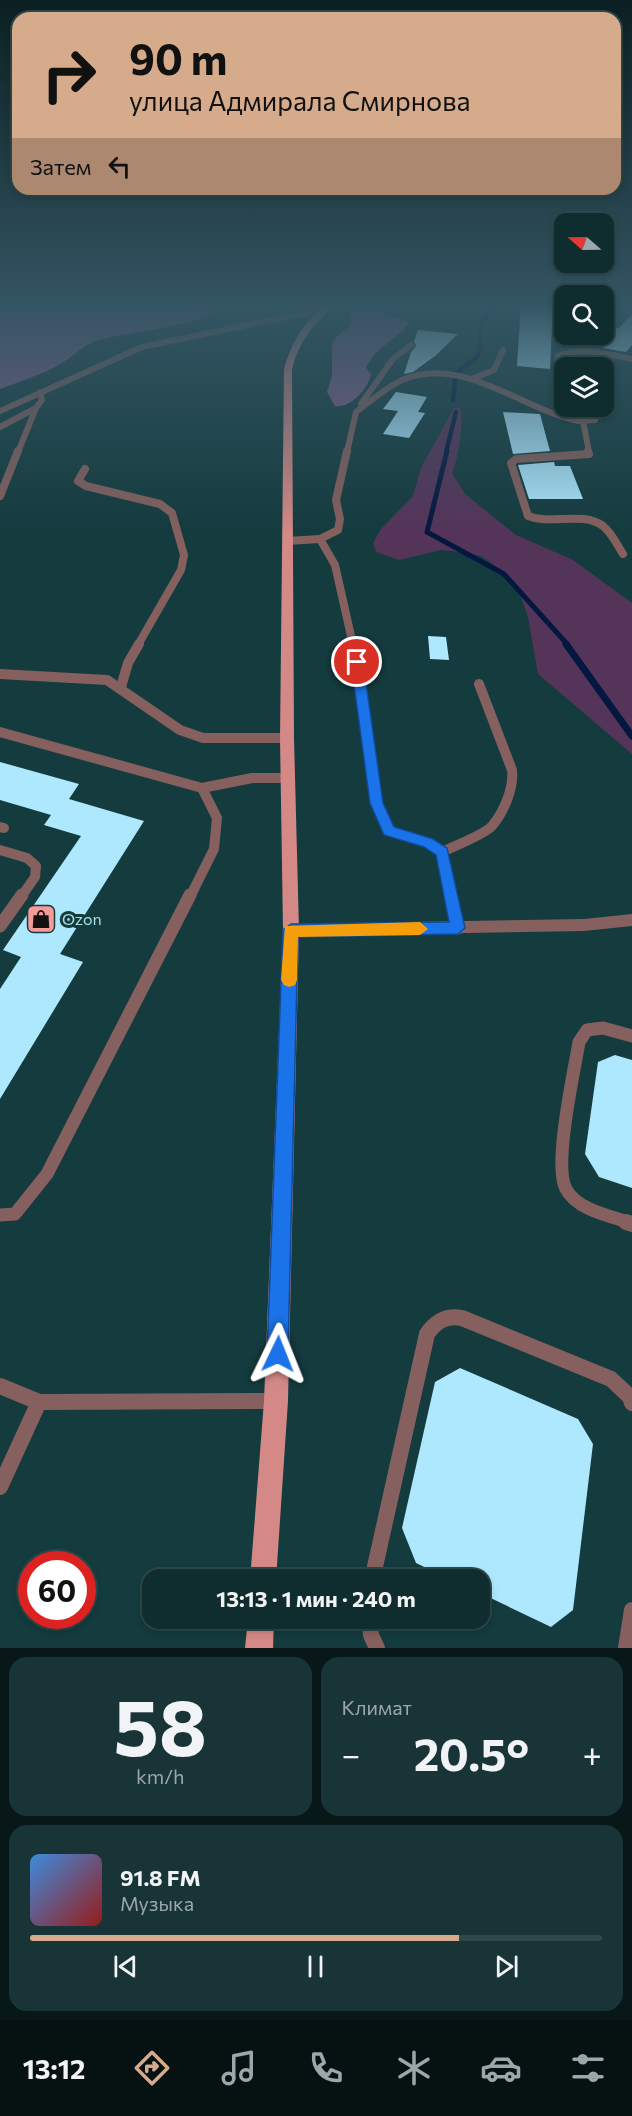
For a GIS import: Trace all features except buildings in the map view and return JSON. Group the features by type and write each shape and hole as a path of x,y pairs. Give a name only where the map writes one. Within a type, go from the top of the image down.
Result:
{"main road":[{"path":"264,1569 276,1401 291,930 287,778 288,380"},
{"path":"259,1648 260,1629"}],"street":[{"path":"291,930 584,925 632,920"}],"lane":[{"path":"0,411 67,380"},
{"path":"287,541 320,539 338,530 336,500 356,412 378,380"},
{"path":"356,412 405,380"},
{"path":"473,380 529,405 583,421 595,420 596,417"},
{"path":"0,496 36,408 42,400 40,392"},
{"path":"0,427 36,408"},
{"path":"583,421 589,454 516,459 511,463 528,516 544,522 598,522 605,527 623,554"},
{"path":"85,469 78,481 86,486 160,504 171,513 184,555 181,570 128,663 121,687"},
{"path":"320,539 335,565 357,662 377,803 389,831 429,843 442,852 458,928"},
{"path":"0,674 96,678 121,687 182,731 202,738 287,738"},
{"path":"442,852 491,827 513,780 512,770 479,684"},
{"path":"0,732 202,788 252,778 287,778"},
{"path":"0,1215 15,1214 47,1174 214,849 217,818 202,788"},
{"path":"0,850 27,858 36,866 35,877 0,926"},
{"path":"632,1036 603,1028 587,1030 579,1042 560,1168 566,1190 585,1207 632,1224"},
{"path":"374,1569 427,1334 442,1317 462,1318 611,1378 630,1397 632,1403"},
{"path":"0,1386 39,1402 276,1401"},
{"path":"0,1487 39,1402"},
{"path":"626,1648 632,1610"},
{"path":"371,1629 377,1648"}],"shaded area":[{"path":"0,380 24,380 0,389"},
{"path":"331,380 369,380 358,396 341,406 335,406 327,392"},
{"path":"454,408 460,408 461,431 452,473 465,494 516,535 573,560 632,603 632,754 538,674 528,617 521,597 510,579 494,565 481,556 462,552 441,550 399,560 376,552 373,543 381,529 413,496 421,468"}],"waterway":[{"path":"453,400 455,380"},
{"path":"446,452 456,412"},
{"path":"447,451 427,532 504,574 568,645"},
{"path":"566,644 632,736"}],"slow traffic":[{"path":"289,980 291,930 420,929"}],"place":[{"name":"Ozon","path":"41,919"}],"route":[{"path":"278,1354 291,930 458,928 442,852 429,843 389,831 377,803 357,662"}]}
